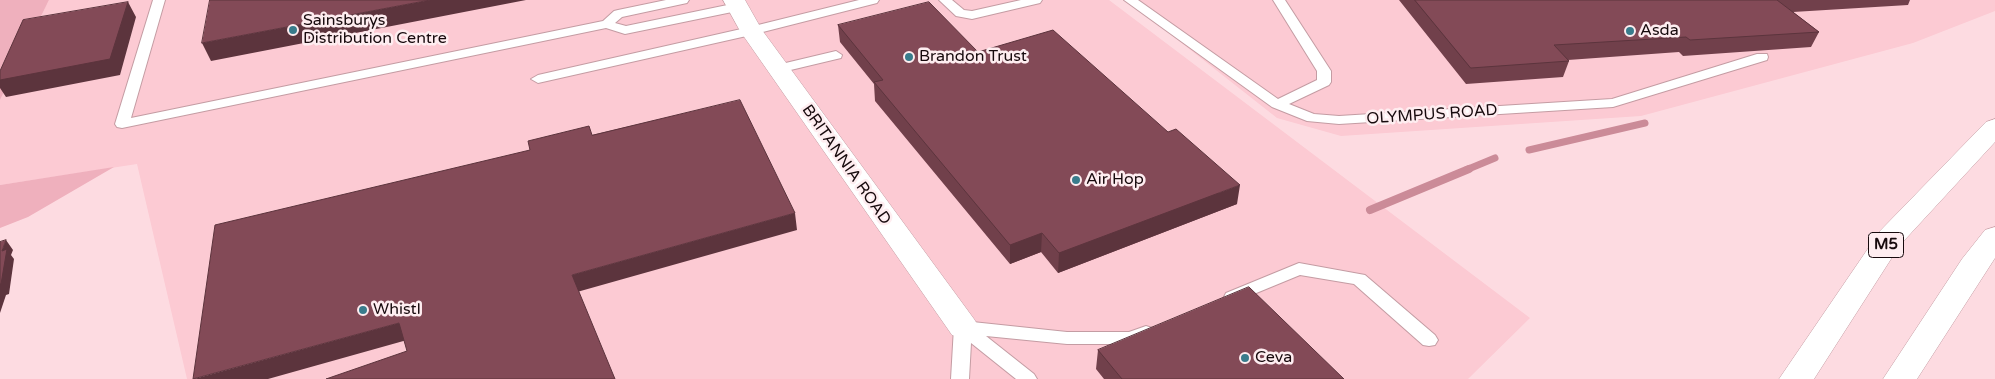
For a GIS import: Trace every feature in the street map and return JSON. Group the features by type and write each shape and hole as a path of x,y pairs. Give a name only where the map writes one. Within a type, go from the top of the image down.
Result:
{"main road":[{"name":"BRITANNIA ROAD","path":"736,3 751,31 963,327"},
{"name":"M5","path":"1796,379 1890,238 1995,127"},
{"path":"1900,379 1995,237"},
{"path":"1962,284 1995,259"}],"lane":[{"path":"159,0 122,124 607,24 626,30 736,3"},
{"path":"607,24 618,14 683,0"},
{"path":"945,0 960,13 972,15 1036,0"},
{"name":"OLYMPUS ROAD","path":"1130,0 1277,104 1312,118 1339,120 1613,103 1762,57"},
{"path":"1277,104 1324,82 1324,70 1279,0"},
{"path":"538,79 751,31 867,1"},
{"path":"778,68 836,55"},
{"path":"1219,302 1300,270 1359,279 1429,340"},
{"path":"963,327 1068,338 1130,338 1157,327"},
{"path":"960,379 963,327"},
{"path":"963,327 1028,379"}],"shaded area":[{"path":"0,0 49,0 0,100"},
{"path":"49,0 1109,0 1530,318 1468,379 187,379 137,164 0,185 0,100"},
{"path":"1127,0 1995,0 1995,11 1913,43 1641,116 1341,136 1277,118"},
{"path":"114,167 28,217 0,228 0,185"}],"building":[{"path":"210,0 430,0 202,43"},
{"name":"Asda","path":"1415,0 1777,0 1819,32 1690,40 1686,37 1554,45 1569,61 1471,68"},
{"path":"128,2 110,59 0,80 0,71 23,20"},
{"name":"Air Hop","path":"929,2 978,52 1053,30 1168,132 1176,129 1240,185 1059,253 1042,233 1010,245 874,82 883,80 838,25"},
{"name":"Whistl","path":"740,100 795,213 572,275 615,379 326,379 407,351 399,323 193,379 215,225 530,150 528,141 589,126 592,135"},
{"path":"6,240 2,251 7,249 0,284 0,242"},
{"path":"1249,287 1344,379 1122,379 1098,350"}],"waterway":[{"path":"1529,150 1645,123"},
{"path":"1466,170 1495,158"},
{"path":"1370,210 1469,169"}],"place":[{"name":"Sainsburys Distribution Centre","path":"293,30"},
{"name":"Asda","path":"1630,31"},
{"name":"Brandon Trust","path":"909,57"},
{"name":"Air Hop","path":"1076,180"},
{"name":"Whistl","path":"363,310"},
{"name":"Ceva","path":"1245,358"}]}
